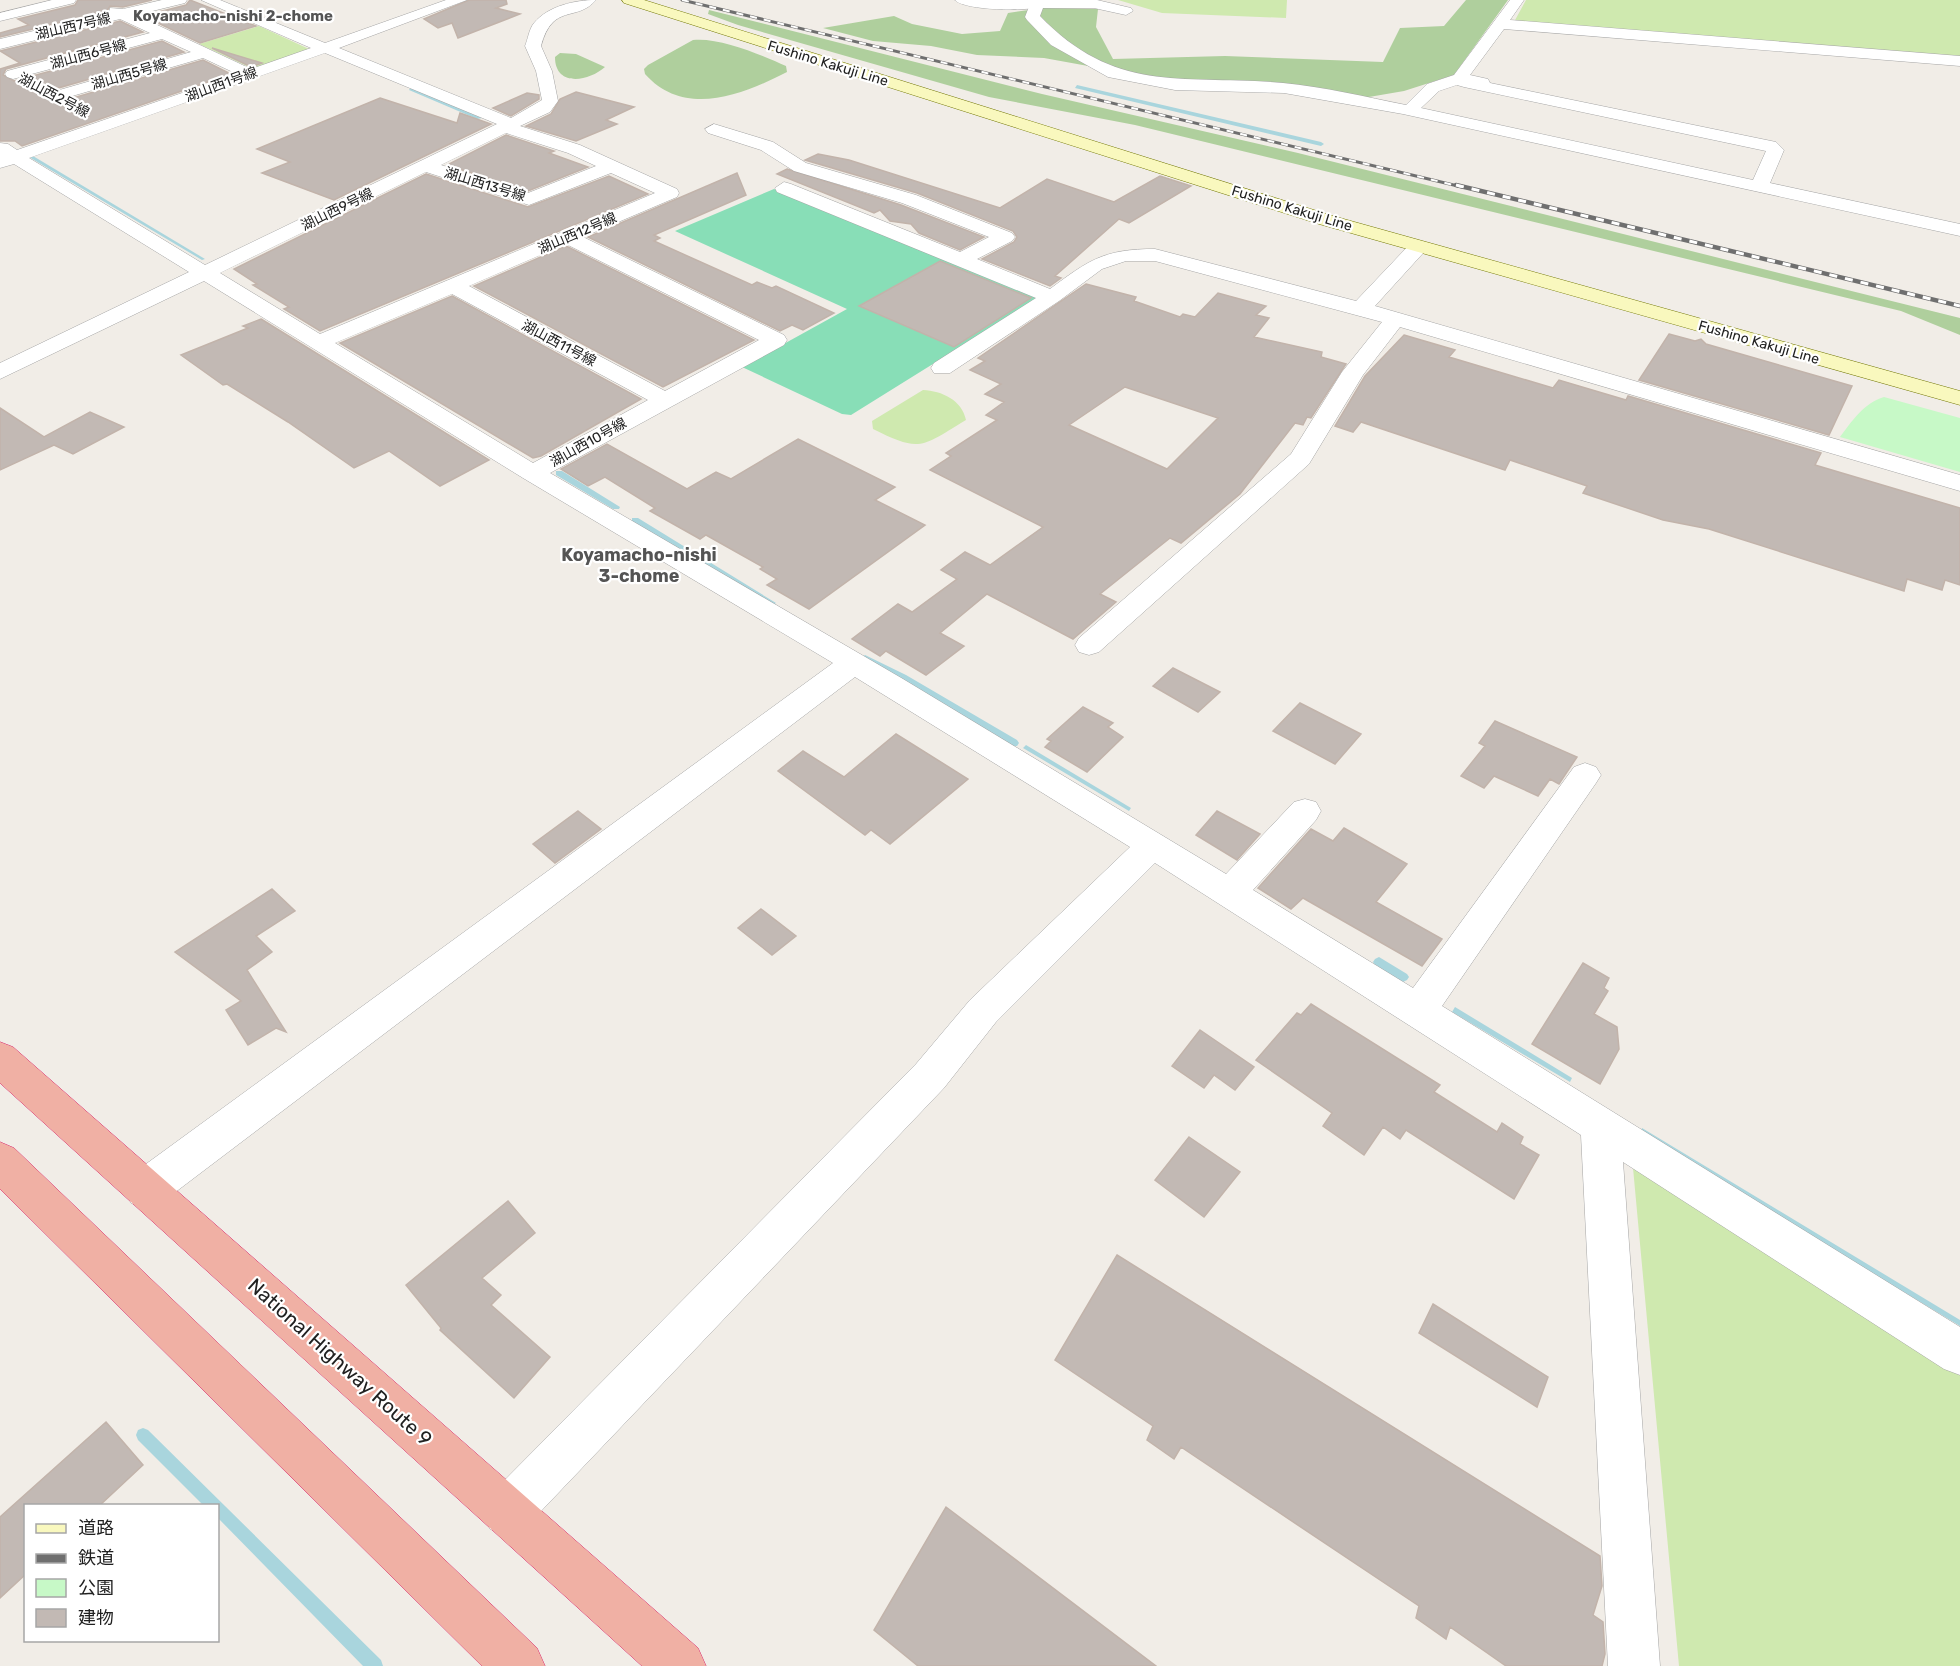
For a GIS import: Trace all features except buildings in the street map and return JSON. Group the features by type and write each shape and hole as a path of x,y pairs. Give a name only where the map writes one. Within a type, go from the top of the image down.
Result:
{"highway":[{"name":"National Highway Route 9","path":"0,1059 680,1666"},
{"path":"0,1161 519,1666"}],"main road":[{"name":"Fushino Kakuji Line","path":"629,0 1418,247 1960,398"}],"street":[{"path":"0,17 69,0"},
{"name":"湖山西7号線","path":"0,44 180,0"},
{"path":"208,0 325,48"},
{"name":"湖山西1号線","path":"5,156 108,124 460,0"},
{"name":"湖山西9号線","path":"0,372 544,108 550,101 544,71 533,46 539,26 554,15 589,0"},
{"path":"962,0 1007,5 1039,2 1100,4 1126,11"},
{"path":"1460,78 1502,24 1517,0"},
{"path":"1039,2 1032,17 1042,30 1069,50 1108,72 1184,86 1284,88 1409,111 1960,230"},
{"path":"0,5 16,13"},
{"path":"101,5 250,74"},
{"path":"1502,24 1960,61"},
{"name":"湖山西6号線","path":"7,70 163,34"},
{"name":"湖山西12号線","path":"320,342 670,193 574,149 508,126 325,48"},
{"name":"湖山西5号線","path":"44,90 204,53"},
{"name":"湖山西2号線","path":"7,70 72,105"},
{"path":"1409,111 1433,85 1460,78 1512,88 1586,90"},
{"path":"1460,78 1464,82 1770,146 1775,150 1759,188"},
{"name":"湖山西2号線","path":"90,114 108,124"},
{"path":"714,129 767,146 800,166 909,198 1005,237 960,260"},
{"name":"湖山西10号線","path":"5,156 320,342 532,473 776,340 567,237"},
{"name":"湖山西13号線","path":"426,166 529,199 612,166"},
{"path":"784,188 1052,297"},
{"path":"1361,309 1418,247"},
{"path":"942,368 1052,297 1095,265 1107,259 1138,254 1172,259 1361,309 1394,321 1960,483"},
{"name":"湖山西11号線","path":"453,285 665,400"},
{"path":"1089,645 1300,459 1353,372 1394,321"},
{"path":"532,473 852,664 900,690 1418,1011 1960,1353"},
{"path":"146,1189 852,664"},
{"path":"1418,1011 1585,775"},
{"path":"1229,893 1305,811"},
{"path":"507,1512 930,1076 983,1011 1152,846"},
{"path":"1600,1125 1634,1666"}],"green space":[{"path":"1118,0 1287,0 1286,18 1162,13"},
{"path":"1466,0 1508,0 1454,75 1404,91 1363,98 1182,83 1044,58 977,55 931,46 873,41 823,28 894,16 912,24 962,34 1000,31 1008,13 1043,8 1098,9 1096,27 1113,59 1225,56 1383,62 1400,28 1444,26"},
{"path":"1526,0 1960,0 1960,58 1514,22"},
{"path":"709,10 1042,94 1298,153 1960,318 1960,335 1901,311 1135,125 989,97 738,25 708,14"},
{"path":"259,26 309,49 253,69 199,44"},
{"path":"693,40 715,41 740,48 786,66 787,72 734,94 696,99 678,96 661,88 645,74 644,69 648,65"},
{"path":"560,53 576,54 605,67 590,76 574,79 566,77 556,67 555,57"},
{"path":"774,189 1039,298 851,415 842,414 742,367 847,309 675,231"},
{"path":"923,390 937,392 956,402 966,420 921,444 901,442 873,429 872,421"},
{"path":"1884,397 1960,418 1960,472 1840,437 1864,408"},
{"path":"1632,1157 1960,1365 1960,1666 1679,1666"}],"water":[{"path":"33,156 205,259 202,260 29,157"},
{"path":"1026,745 1131,808 1129,811 1023,748"},
{"path":"1455,1007 1572,1078 1570,1082 1452,1012"},
{"path":"1642,1128 1960,1320 1960,1326 1640,1133"}],"waterway":[{"path":"1077,87 1321,144"},
{"path":"411,89 449,105"},
{"path":"451,106 479,118"},
{"path":"559,473 616,507"},
{"path":"635,520 772,603"},
{"path":"865,658 903,677 1014,743"},
{"path":"1379,962 1403,977"},
{"path":"143,1435 213,1504"},
{"path":"219,1509 375,1666"}],"railway":[{"path":"682,0 1462,187"},
{"path":"1456,185 1960,306"}],"district":[{"name":"Koyamacho-nishi 2-chome","path":"233,16"},
{"name":"Koyamacho-nishi 3-chome","path":"639,565"}]}
